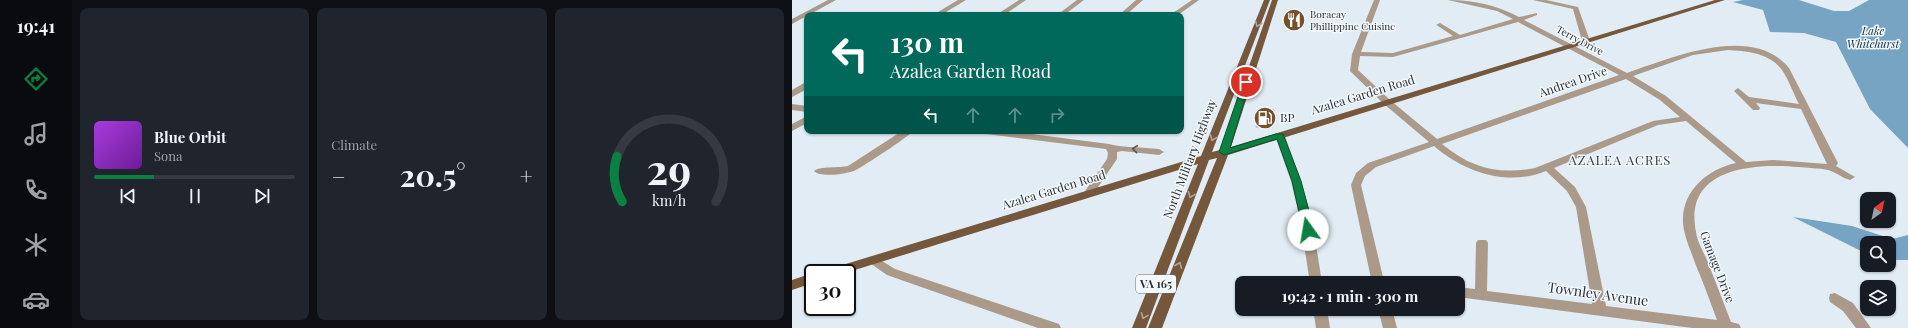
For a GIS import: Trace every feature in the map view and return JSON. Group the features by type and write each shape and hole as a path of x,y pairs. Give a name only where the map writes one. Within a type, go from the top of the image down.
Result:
{"main road":[{"name":"North Military Highway","path":"1139,328 1267,0"},
{"name":"VA 165","path":"1155,328 1224,152 1275,0"},
{"name":"Azalea Garden Road","path":"856,265 1722,0"},
{"path":"792,285 804,281"}],"street":[{"path":"810,12 833,0"},
{"path":"941,12 963,0"},
{"path":"1004,12 1023,0"},
{"path":"1064,12 1081,0"},
{"path":"1126,12 1140,0"},
{"path":"1178,12 1196,0"},
{"path":"1376,0 1356,54 1353,67 1354,71 1387,102 1459,161 1481,170 1497,174 1520,174 1546,167 1656,123 1689,118"},
{"name":"Terry Drive","path":"1451,0 1493,7 1652,90 1689,118 1744,165"},
{"path":"1536,0 1576,8 1586,41"},
{"path":"1356,54 1394,55 1520,20 1535,14"},
{"path":"792,22 799,18"},
{"path":"1440,25 1458,37"},
{"name":"Andrea Drive","path":"1377,276 1356,185 1360,175 1365,170 1399,155 1691,53 1712,48 1733,48 1757,52 1777,61 1785,68 1804,107"},
{"path":"792,94 804,87"},
{"path":"1738,91 1756,108"},
{"path":"1747,100 1804,107 1833,163 1830,167"},
{"path":"792,107 804,109"},
{"path":"792,128 804,121"},
{"path":"818,171 841,171 852,168 903,134"},
{"path":"1010,134 1105,146 1111,150 1122,148 1159,152"},
{"path":"1280,136 1296,181 1304,212 1315,276"},
{"path":"1088,194 1112,159 1111,150"},
{"name":"Gamage Drive","path":"1729,328 1690,233 1689,209 1695,193 1708,179 1723,171 1744,165 1773,163 1830,167 1850,177"},
{"path":"1546,167 1571,189 1581,207 1600,310"},
{"path":"1481,295 1482,243"},
{"path":"874,260 892,272 1054,328"},
{"name":"Townley Avenue","path":"1465,293 1729,328"},
{"path":"1835,298 1848,307 1864,328"},
{"path":"1321,316 1323,328"},
{"path":"1387,316 1390,328"}],"water":[{"name":"Lake Whitehurst","path":"1743,0 1799,0 1834,11 1849,11 1869,0 1908,0 1908,148 1870,109 1836,42 1804,33 1770,32 1763,10 1733,2"},
{"path":"1793,217 1852,226 1883,236 1860,236 1860,250"},
{"path":"1908,235 1908,260 1896,260 1896,238"}],"building":[{"name":"BP","path":"1262,109 1274,110 1269,127 1256,127"}],"place":[{"name":"Boracay Phillippine Cuisine","path":"1294,20"},
{"name":"BP","path":"1265,118"}],"district":[{"name":"AZALEA ACRES","path":"1620,160"}],"route":[{"path":"1246,82 1224,152 1280,136 1296,181 1308,230"}]}
